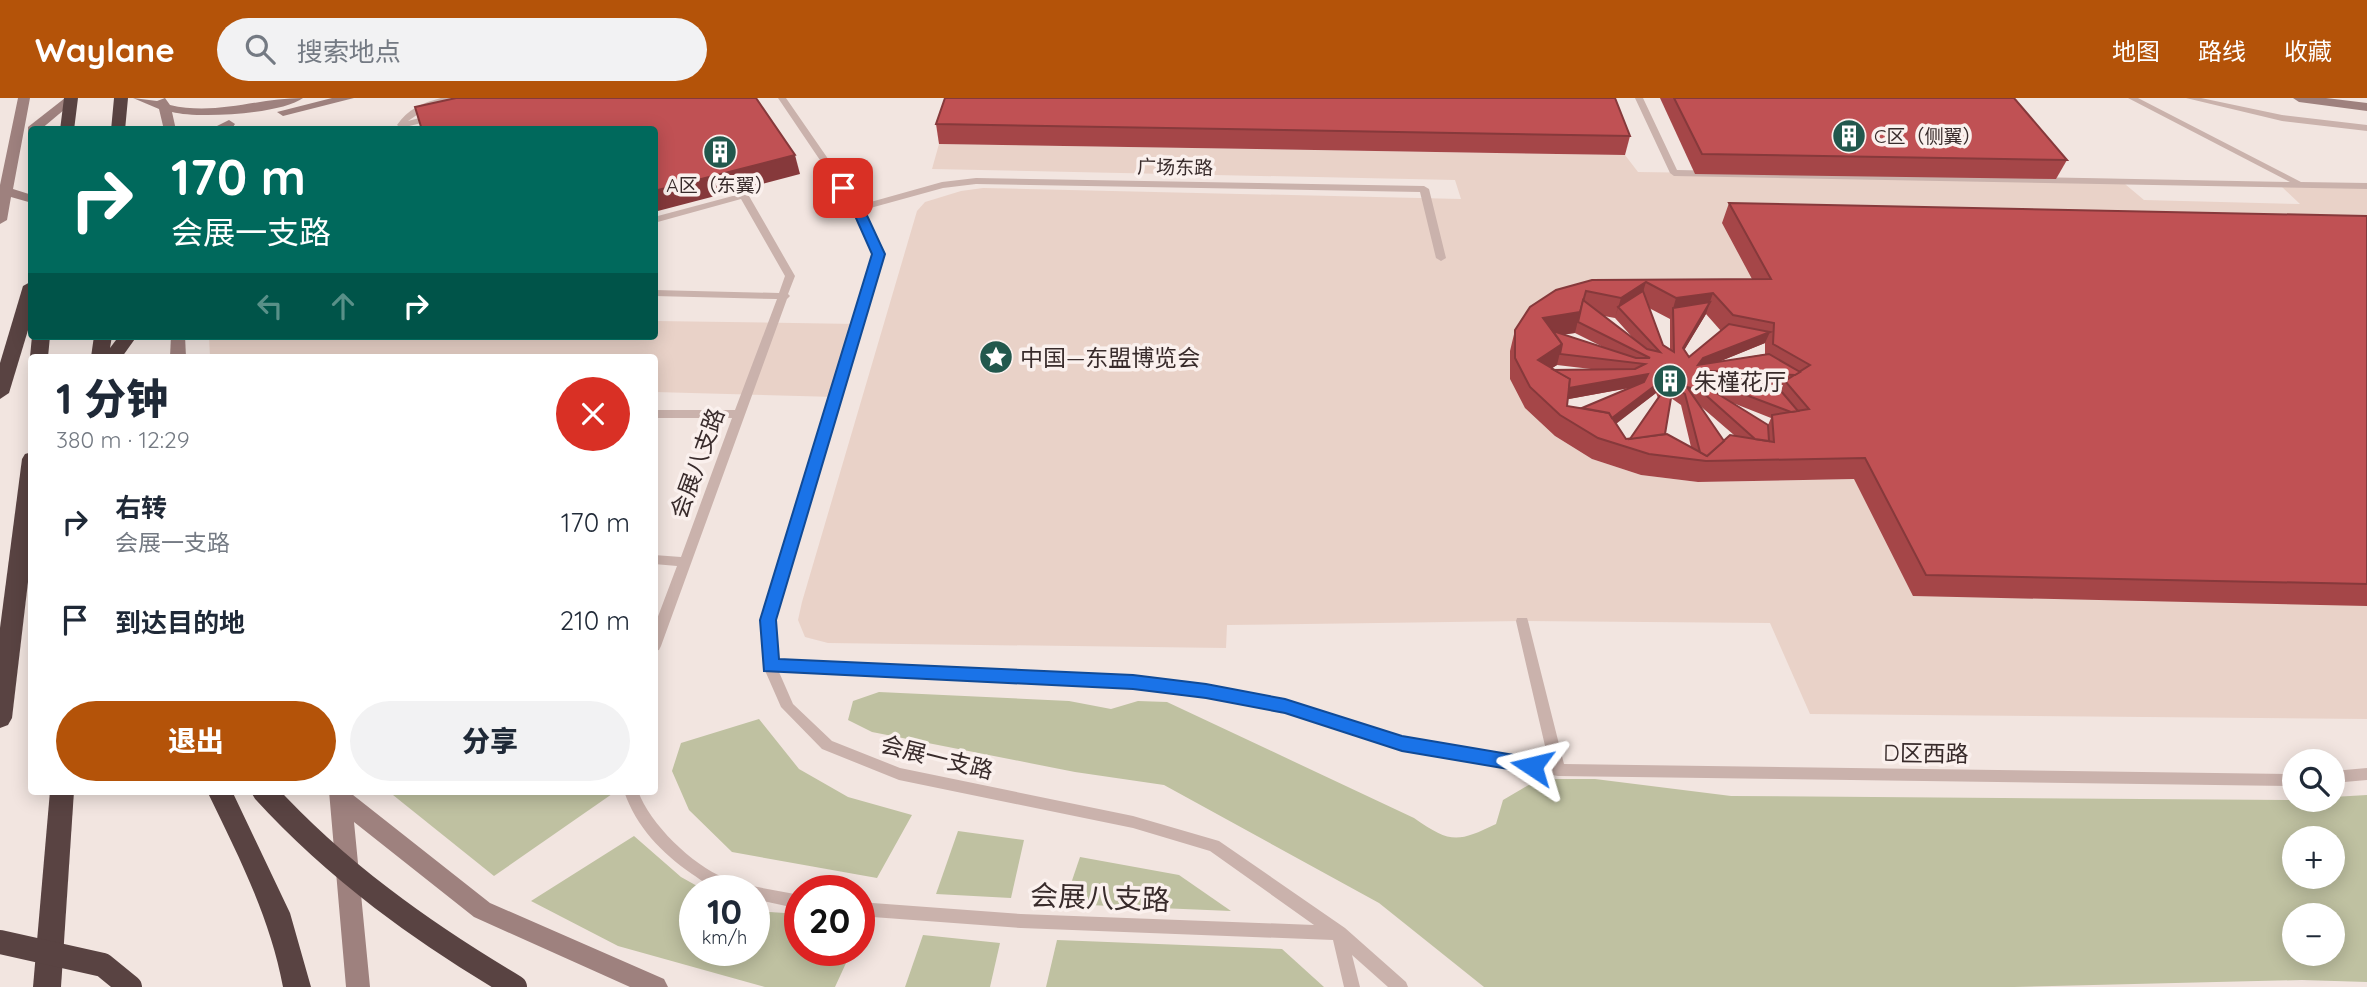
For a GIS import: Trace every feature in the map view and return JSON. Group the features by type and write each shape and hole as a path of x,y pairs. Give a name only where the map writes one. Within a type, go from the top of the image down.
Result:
{"highway":[{"path":"118,126 121,98"},
{"path":"68,126 71,99"},
{"path":"0,393 6,348 28,296"},
{"path":"0,718 28,491"},
{"path":"47,987 62,795"},
{"path":"221,795 282,930 297,987"},
{"path":"268,795 331,858 388,906 515,987"},
{"path":"0,942 103,965 130,987"}],"street":[{"path":"0,220 24,98"},
{"path":"139,98 227,118 348,98"},
{"path":"219,126 227,118 297,98"},
{"path":"2299,98 2367,107"},
{"path":"2359,98 2367,99"},
{"path":"37,126 71,99"},
{"path":"163,104 169,126"},
{"path":"0,150 28,133"},
{"path":"4,189 28,198"},
{"path":"339,796 358,987"},
{"path":"339,796 482,910 656,987"}],"lane":[{"path":"402,126 406,116 421,106 453,98"},
{"name":"会展一支路","path":"782,98 858,209 878,254 768,620 771,666 788,707 827,745 900,774 1133,822 1214,846 1339,933 1400,987"},
{"path":"1639,98 1674,173 2367,186"},
{"path":"2132,98 2301,185"},
{"path":"2190,98 2282,118 2367,128"},
{"path":"406,126 441,116"},
{"name":"广场东路","path":"858,209 942,185 976,181 1424,189 1441,258"},
{"path":"658,219 744,196 790,276 785,296 658,293"},
{"name":"会展八支路","path":"658,635 785,296"},
{"path":"658,414 739,414"},
{"path":"658,559 685,562"},
{"path":"1522,621 1558,770"},
{"name":"D区西路","path":"771,666 1133,682 1206,691 1285,706 1402,744 1558,770 2282,780"},
{"path":"2345,776 2367,774"},
{"path":"632,795 634,804 668,848 706,875"},
{"name":"会展八支路","path":"875,910 1021,921 1339,933"},
{"path":"1339,933 1352,987"}],"green space":[{"path":"879,692 1069,701 1111,709 1138,701 1167,702 1414,818 1445,836 1454,837 1472,835 1496,824 1503,800 1539,779 1595,779 1731,796 2282,800 2282,812 2345,812 2345,796 2367,795 2367,982 2302,980 2014,987 1484,987 1379,903 1164,785 1075,772 872,732 848,720 853,701"},
{"path":"759,719 799,769 848,797 912,815 877,878 875,875 860,875 732,852 689,810 672,771 681,743"},
{"path":"393,795 611,795 494,876"},
{"path":"958,831 1024,840 1011,898 936,894"},
{"path":"634,836 679,875 679,963 618,946 531,901"},
{"path":"1080,857 1179,875 1231,911 1064,904"},
{"path":"770,912 784,913 784,966 845,966 835,987 765,987 690,966 770,966"},
{"path":"923,935 1000,943 990,987 905,987"},
{"path":"1057,940 1282,949 1324,987 1046,987"}],"shaded area":[{"path":"939,144 1625,155 1638,172 2119,179 2144,200 2300,204 2281,186 2367,187 2367,236 1763,300 1628,299 1525,328 1555,436 1592,459 1641,475 1698,482 1854,479 2367,606 2367,719 1810,714 1770,623 1522,621 1227,625 1226,648 828,643 805,637 798,620 802,602 917,211 925,202 961,191 983,188 1461,199 1455,180 932,169"},
{"path":"658,321 858,324 836,397 658,392 658,354 210,354 209,340 658,340"}],"building":[{"name":"A区（东翼）","path":"456,98 756,98 795,155 658,190 658,126 421,126 415,107"},
{"path":"945,98 1615,98 1630,136 936,124"},
{"name":"C区（侧翼）","path":"1674,98 2014,98 2067,160 1702,154"},
{"path":"1729,203 2367,216 2367,584 1926,575 1865,458 1706,461 1649,454 1598,438 1560,415 1530,387 1515,358 1515,330 1530,307 1556,290 1592,280 1771,279","holes":["1646,282 1676,298 1713,293 1733,315 1774,323 1773,344 1810,365 1785,381 1809,409 1772,415 1774,442 1730,435 1707,456 1667,434 1626,439 1609,413 1567,406 1570,379 1538,360 1562,344 1543,318 1580,312 1586,291 1621,298"]},
{"path":"1643,291 1663,345 1674,352 1673,308 1710,302 1683,348 1689,357 1729,324 1770,332 1703,358 1698,365 1769,354 1800,372 1795,375 1711,371 1701,374 1781,391 1798,411 1791,412 1709,381 1697,381 1768,425 1769,441 1755,439 1700,390 1687,387 1724,441 1707,456 1700,452 1685,394 1673,386 1665,434 1630,439 1663,391 1660,382 1612,418 1609,413 1582,408 1644,382 1648,374 1569,388 1570,379 1554,370 1635,369 1645,364 1560,354 1562,344 1553,331 1636,358 1650,358 1578,322 1583,300 1647,349 1660,352 1618,307"}],"place":[{"name":"C区（侧翼）","path":"1849,136"},
{"name":"A区（东翼）","path":"720,152"},
{"name":"中国—东盟博览会","path":"996,357"},
{"name":"朱槿花厅","path":"1670,381"}],"route":[{"path":"843,188 858,209 878,254 768,620 771,666 1133,682 1206,691 1285,706 1402,744 1532,766"}]}
